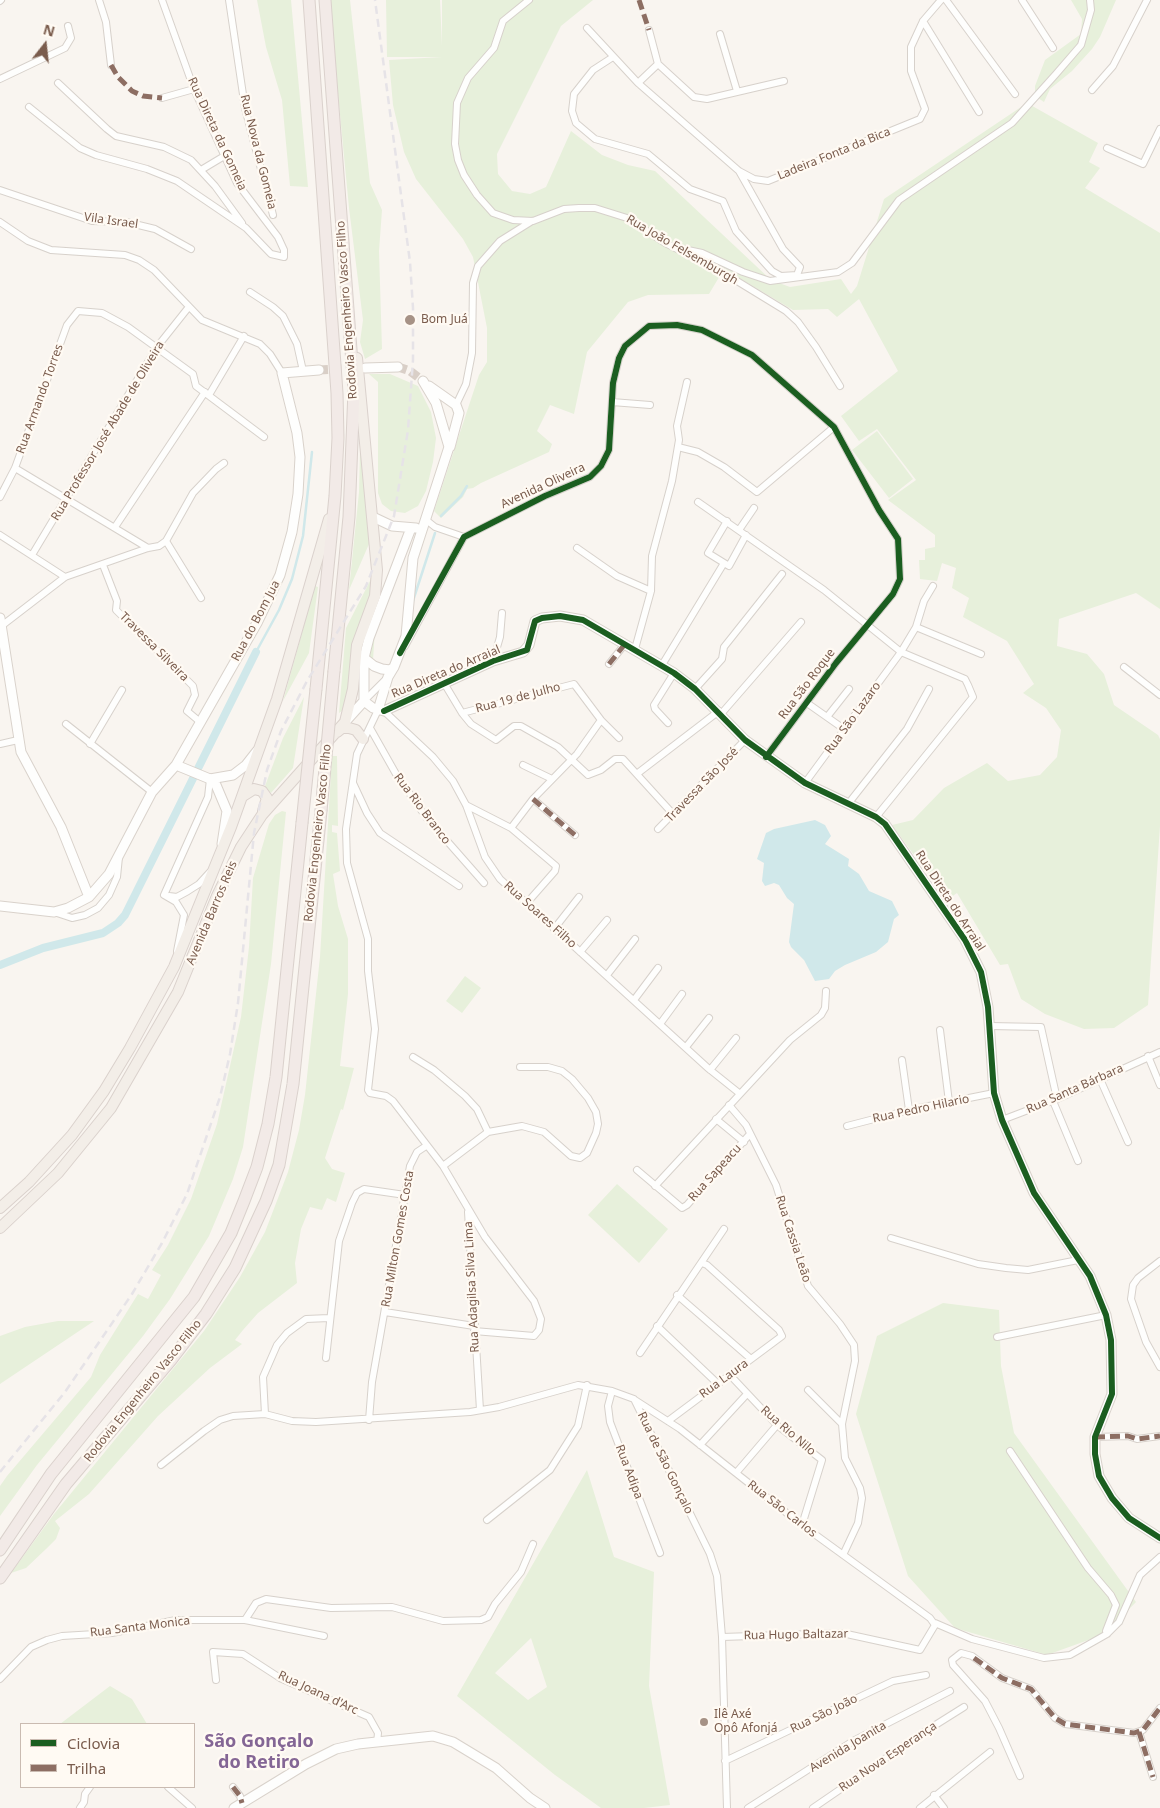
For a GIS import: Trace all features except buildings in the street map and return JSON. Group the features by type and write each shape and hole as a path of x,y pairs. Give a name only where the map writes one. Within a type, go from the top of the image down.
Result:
{"highway":[{"name":"Rodovia Engenheiro Vasco Filho","path":"0,1550 51,1474 194,1297 231,1233 257,1167 268,1124 276,1077 316,689 335,496 338,438 337,393 309,0"},
{"name":"Rodovia Engenheiro Vasco Filho","path":"0,1578 66,1484 171,1360 206,1314 235,1268 266,1201 279,1165 294,1084 352,471 354,390 325,0"}],"main road":[{"name":"Avenida Barros Reis","path":"0,1228 58,1173 111,1108 178,992 230,867 262,815 345,722 353,689 357,645 375,596 377,570 360,387 349,315"},
{"name":"Avenida Barros Reis","path":"0,1208 29,1182 72,1135 104,1091 130,1048 174,967 243,796 282,681 335,496"},
{"path":"334,734 342,728 349,728 356,730 363,739"},
{"path":"243,796 254,789 266,794 266,803 262,815"}],"street":[{"path":"99,0 106,22 111,65"},
{"name":"Rua Direta da Gomeia","path":"58,83 107,130 116,136 177,152 201,170 246,228 266,249 282,258 285,256 278,237 237,183 194,90 162,0"},
{"name":"Rua Nova da Gomeia","path":"229,0 245,108 273,216"},
{"name":"Rua João Felsemburgh","path":"529,0 503,21 494,48 464,83 457,103 455,144 464,175 486,206 493,213 513,220 533,220 564,209 594,208 627,218 786,311 798,322 812,341 840,386"},
{"path":"941,0 923,22 979,112"},
{"path":"946,0 1015,94"},
{"path":"1022,0 1053,48"},
{"path":"674,247 702,253 743,272 770,281 838,272 852,263 899,200 1012,122 1081,45 1092,10 1090,0"},
{"path":"1092,90 1113,66 1147,0"},
{"name":"Ladeira Fonta da Bica","path":"638,84 739,171 754,179 768,181 920,119 925,109 911,71 911,47 923,22"},
{"path":"0,79 65,48 71,38 68,26"},
{"path":"587,28 638,84 658,64"},
{"path":"649,30 658,64 694,97 707,99 784,81"},
{"path":"720,34 737,91"},
{"path":"613,57 593,70 574,94 572,111 576,123 595,138 648,154 690,189 723,201 736,231 772,271 781,276 797,275 800,267 783,248 739,171"},
{"path":"162,98 194,90"},
{"path":"29,108 80,148 96,156 147,169 177,181 246,228"},
{"path":"1107,148 1143,164 1160,129"},
{"path":"201,170 221,158"},
{"name":"Vila Israel","path":"0,190 92,220 126,222 155,229 191,248"},
{"path":"456,405 466,384 472,353 473,283 478,266 500,241 533,220"},
{"name":"Rua do Bom Jua","path":"0,222 28,241 51,250 124,255 139,260 154,270 188,308 210,325 254,340 265,348 282,373 297,433 300,458 298,494 287,556 268,602 199,721 176,765 152,792 109,874 89,897"},
{"path":"250,292 273,307 282,316 297,344 303,371"},
{"name":"Rua Professor José Abade de Oliveira","path":"32,556 158,348 188,308"},
{"name":"Rua Armando Torres","path":"0,497 15,468 67,324 78,311 86,310 113,318 158,348"},
{"name":"Avenida Oliveira","path":"464,537 597,472 609,450 615,371 625,346 649,326 677,325 702,330 752,355 834,427"},
{"path":"116,527 244,336"},
{"path":"158,348 192,374 196,386 264,438"},
{"path":"365,368 398,367"},
{"path":"282,373 318,370"},
{"path":"345,722 388,677 400,653 406,636 413,558 423,523 450,447 458,422 459,413 456,405 424,382 436,403 450,447"},
{"path":"635,649 652,591 652,556 672,481 679,440 677,426 687,382"},
{"path":"612,402 650,405"},
{"path":"678,447 698,452 724,467 757,492 834,427"},
{"name":"Rua São Roque","path":"766,757 836,663 893,594 900,579 898,540 879,510 834,427"},
{"path":"54,912 68,908 89,897 61,827 25,763 18,740 0,624 65,577 158,546 166,541 191,496 224,463"},
{"path":"15,468 116,527 148,548"},
{"path":"698,502 824,590 901,652 964,679 973,697 876,817"},
{"path":"739,530 754,508"},
{"path":"373,517 392,526 410,528 423,523 464,537 400,653"},
{"path":"726,522 708,553 726,565"},
{"path":"364,701 364,658 369,638 410,528"},
{"path":"0,535 65,577"},
{"path":"662,665 746,535"},
{"path":"166,541 201,598"},
{"path":"577,548 616,576 652,591"},
{"name":"Travessa Silveira","path":"103,565 117,601 116,610 193,686 195,695 187,711 199,721"},
{"path":"695,689 722,659 724,647 782,574"},
{"name":"Rua São Lazaro","path":"805,784 901,652 916,627 924,601 933,586"},
{"path":"493,662 500,637 502,613"},
{"name":"Rua Direta do Arraial","path":"381,711 493,662 527,650 535,621 550,616 583,620 674,673 695,689 745,740 805,784 876,817 885,824 974,955 985,989 990,1026 994,1093 1002,1120 1034,1194 1100,1295 1106,1314 1110,1340 1112,1394 1095,1436 1096,1465 1105,1488 1129,1518 1160,1538"},
{"path":"638,773 720,713 802,622"},
{"path":"916,627 981,654"},
{"path":"609,664 626,644"},
{"path":"364,658 382,669 390,670 394,667"},
{"path":"1124,667 1160,695"},
{"path":"668,723 655,709 654,705 674,673"},
{"path":"388,677 381,711 363,739 357,754 346,829 346,854 368,939 368,971 375,1029 368,1090 370,1093 386,1096 393,1100 426,1146"},
{"path":"444,683 462,714 471,724 496,740 514,726 518,726 558,747 590,775 618,758 623,758 673,814"},
{"name":"Rua 19 de Julho","path":"462,714 574,684 601,720"},
{"path":"827,717 849,689"},
{"path":"848,804 907,728 929,689"},
{"path":"90,744 122,690"},
{"path":"364,701 381,711"},
{"path":"807,703 844,729"},
{"name":"Rua Soares Filho","path":"381,711 437,762 453,781 466,805 480,845 500,880 710,1070 739,1093"},
{"path":"511,828 533,799 572,759 601,720 619,738"},
{"path":"66,724 152,792"},
{"name":"Rua Rio Branco","path":"370,728 396,774 426,817 484,883"},
{"path":"0,744 18,740"},
{"name":"Travessa São José","path":"658,829 745,740"},
{"path":"206,777 233,775 246,765 259,749"},
{"path":"176,765 206,777 220,792 227,811 220,852"},
{"path":"523,765 552,779"},
{"path":"164,895 208,797 206,777"},
{"path":"353,781 358,797 380,833 458,886"},
{"path":"533,799 575,835"},
{"path":"466,805 511,828 548,858 556,867 526,904"},
{"path":"0,906 54,912 72,918 85,915 98,908 109,895 117,877 120,854"},
{"path":"164,895 177,896 188,892 199,884 214,867"},
{"path":"164,895 176,902 182,909 184,918 174,967"},
{"path":"554,928 579,897"},
{"path":"580,952 607,920"},
{"path":"607,975 635,939"},
{"path":"634,1000 658,968"},
{"path":"637,1170 655,1186 739,1093 794,1036 821,1015 825,1008 826,991"},
{"path":"660,1024 682,994"},
{"path":"686,1047 709,1018"},
{"path":"990,1026 1042,1027 1055,1100 1078,1160"},
{"path":"940,1030 949,1102"},
{"path":"710,1070 736,1038"},
{"name":"Rua Santa Bárbara","path":"1002,1120 1055,1100 1160,1052"},
{"path":"1148,1056 1160,1085"},
{"path":"413,1057 434,1070 465,1096 477,1109 488,1132"},
{"path":"902,1060 909,1110"},
{"path":"443,1166 488,1132 505,1128 532,1126 544,1132 576,1158 583,1156 591,1146 596,1133 596,1112 588,1098 572,1079 562,1071 548,1067 520,1067"},
{"path":"1100,1079 1128,1142"},
{"name":"Rua Pedro Hilario","path":"847,1126 909,1110 994,1093"},
{"name":"Rua Cassia Leão","path":"729,1104 746,1125 776,1185 808,1286 840,1324 854,1345 855,1361 842,1424 845,1458 857,1479 862,1498 855,1534 843,1555"},
{"name":"Rua Sapeacu","path":"655,1186 682,1208 688,1204 744,1142 716,1119"},
{"path":"744,1142 750,1134"},
{"name":"Rua Adagilsa Silva Lima","path":"426,1146 443,1166 468,1210 480,1410"},
{"name":"Rua Milton Gomes Costa","path":"369,1420 372,1382 405,1195 413,1158 426,1146"},
{"path":"326,1358 339,1241 347,1214 357,1193 364,1189 405,1195"},
{"path":"385,1312 474,1328 534,1336 540,1330 541,1319 534,1301 485,1237 468,1210"},
{"path":"640,1353 677,1295 702,1263 724,1229"},
{"path":"891,1238 978,1264 1006,1268 1028,1270 1078,1260"},
{"path":"1160,1261 1138,1278 1133,1285 1131,1299 1146,1342 1160,1367"},
{"name":"Rua Laura","path":"668,1421 729,1374 780,1339 782,1335 779,1330 707,1265 702,1263"},
{"path":"677,1295 751,1359"},
{"path":"997,1337 1106,1314"},
{"path":"265,1414 263,1378 277,1345 287,1332 302,1321 311,1318 329,1318"},
{"path":"657,1326 717,1383"},
{"name":"Rua Rio Nilo","path":"729,1374 778,1424 822,1460 802,1525"},
{"path":"487,1520 550,1470 578,1426 587,1385"},
{"name":"Rua de São Gonçalo","path":"161,1465 220,1420 233,1416 265,1414 292,1421 369,1420 480,1410 509,1405 570,1386 587,1385 612,1390 634,1399 714,1564 719,1589 722,1637 727,1808"},
{"name":"Rua Adipa","path":"612,1390 608,1406 610,1422 660,1553"},
{"path":"808,1390 842,1424"},
{"path":"700,1445 747,1394"},
{"name":"Rua São Carlos","path":"634,1399 668,1421 802,1525 932,1620 972,1639 1044,1658 1070,1655 1107,1634 1119,1622 1140,1575 1160,1557"},
{"path":"736,1473 778,1424"},
{"path":"1095,1436 1128,1436 1137,1439 1160,1436"},
{"path":"1010,1451 1088,1568 1111,1595 1116,1605 1106,1631 1107,1634"},
{"path":"245,1620 256,1603 266,1599 331,1608 392,1607 443,1621 475,1621 488,1617 495,1604 524,1567 533,1544"},
{"name":"Rua Santa Monica","path":"0,1679 31,1647 62,1636 112,1633 176,1620 245,1620 324,1636"},
{"name":"Rua Hugo Baltazar","path":"722,1637 842,1633 920,1650 932,1620"},
{"name":"Rua Joana d'Arc","path":"216,1680 213,1652 243,1654 280,1678 369,1716 378,1733 377,1742"},
{"path":"1020,1776 985,1701 952,1662 961,1653 974,1658 1002,1678 1030,1689 1061,1722 1139,1732 1147,1726 1160,1708"},
{"name":"Rua São João","path":"725,1761 893,1681 926,1675"},
{"name":"Avenida Joanita","path":"748,1808 853,1741 950,1691"},
{"name":"Rua Nova Esperança","path":"813,1808 964,1707"},
{"path":"1139,1732 1153,1777"},
{"path":"238,1806 325,1753 347,1746 434,1736 444,1738 496,1768 530,1798 545,1808"},
{"path":"920,1808 990,1752"},
{"path":"233,1787 240,1796 238,1806"},
{"path":"80,1808 89,1788"},
{"path":"169,1788 192,1808"},
{"path":"934,1795 944,1808"}],"green space":[{"path":"257,0 291,0 308,187 290,186 282,100 266,47"},
{"path":"329,0 350,0 370,183 382,210 379,251 382,349 365,359 360,342 363,320 349,208"},
{"path":"386,0 440,0 442,46 442,0 593,0 561,26 497,154 498,174 512,191 530,194 546,187 571,131 602,155 628,165 655,171 771,280 790,287 841,279 851,294 857,286 884,199 1027,103 1098,143 1089,162 1100,168 1085,188 1160,233 1160,609 1136,593 1059,619 1057,646 1087,654 1104,674 1114,705 1158,735 1160,739 1160,826 1148,1005 1114,1028 1084,1029 1045,1014 1021,999 1008,964 1000,965 957,893 947,900 892,825 913,820 944,788 987,763 1008,781 1040,775 1057,757 1061,730 1046,708 1023,693 1034,684 1007,641 963,617 969,598 952,588 956,568 942,563 937,581 920,579 919,560 925,560 925,549 935,547 935,535 888,500 916,480 877,429 859,441 841,416 898,371 859,299 837,317 828,309 793,310 724,269 709,294 648,295 628,302 587,352 574,414 550,405 537,431 552,444 549,452 473,488 467,489 463,497 441,518 434,511 479,375 487,362 487,328 473,257 463,239 416,179 404,152 393,105 389,60 442,57 387,57"},
{"path":"1071,0 1116,0 1100,37 1092,49 1072,71 1050,89 1044,102 1035,96 1035,86 1045,60 1081,34 1082,19"},
{"path":"369,374 390,374 418,386 431,412 436,438 433,462 426,491 418,506 405,513 391,511 382,504 378,493 378,382"},
{"path":"877,431 913,479 889,498 852,450"},
{"path":"360,450 363,451 369,544 349,590 359,492"},
{"path":"372,577 376,613 373,660 365,682 351,704 339,713 346,628"},
{"path":"315,586 318,587 309,653 283,701"},
{"path":"304,697 293,768 271,793 265,786 283,738"},
{"path":"332,756 337,756 338,826 332,825 332,832 337,833 340,871 333,874 338,906 348,939 348,994 340,1066 354,1068 343,1110 341,1109 325,1158 332,1169 345,1173 336,1202 327,1198 322,1210 310,1207 301,1229 295,1263 297,1283 258,1313 235,1340 242,1344 210,1368 158,1416 89,1494 55,1521 60,1528 56,1539 26,1568 11,1573 54,1514 204,1331 240,1277 265,1232 288,1172 299,1130 305,1095 320,957"},
{"path":"282,811 286,812 271,964 243,1147 233,1179 209,1236 170,1299 143,1336 37,1465 0,1516 0,1486 91,1377 100,1355 138,1294 148,1299 161,1275 152,1270 168,1245 191,1199 217,1124 241,1017 249,947 253,878 269,824 275,815"},
{"path":"465,976 481,988 462,1013 446,1001"},
{"path":"617,1184 668,1229 639,1263 588,1215"},
{"path":"943,1303 999,1310 1001,1366 1014,1433 1136,1602 1105,1634 1047,1655 955,1628 908,1576 856,1414 877,1336"},
{"path":"58,1321 94,1321 0,1384 0,1336 25,1327"},
{"path":"587,1470 614,1557 654,1572 649,1686 670,1805 644,1808 601,1808 555,1775 457,1696","holes":["531,1638 547,1687 528,1700 495,1673"]},
{"path":"110,1686 132,1699 146,1723 61,1723"}],"water":[{"path":"815,820 825,825 831,836 825,844 849,859 848,866 859,874 869,891 892,901 899,915 894,919 888,942 876,952 845,965 835,971 829,979 815,981 804,960 791,947 789,942 794,904 787,898 779,885 774,883 765,886 762,881 764,863 757,859 766,833 774,829"}],"waterway":[{"path":"256,652 279,610 292,579 303,536 312,452"},
{"path":"441,516 461,496 467,486"},
{"path":"411,607 435,533"},
{"path":"0,965 43,948 103,933 118,923 125,915 256,652"}],"tunnel":[{"path":"398,367 410,371 423,381"},
{"path":"319,370 358,368"}],"railway":[{"path":"0,1472 65,1392 132,1294 162,1243 187,1194 220,1097 230,1054 238,1003 254,833 267,770 281,731 307,681 366,586 394,516 408,430 413,360 413,308 410,262 375,0"}],"marked path":[{"path":"639,0 649,30"},
{"path":"111,65 118,77 132,91 143,96 162,98"},
{"path":"609,664 625,644"},
{"path":"533,799 575,835"},
{"path":"1095,1437 1128,1436 1137,1439 1160,1436"},
{"path":"974,1658 1002,1678 1031,1689 1055,1718 1065,1724 1134,1733 1143,1730 1160,1708"},
{"path":"1139,1732 1153,1777"},
{"path":"233,1787 240,1796 242,1803"}],"cycle path":[{"path":"400,653 464,537 545,496 590,477 601,466 609,450 613,383 619,358 625,346 649,326 677,325 702,330 752,355 834,427 879,510 898,539 900,579 893,594 836,663 766,757"},
{"path":"384,711 493,661 527,650 535,621 542,618 560,616 583,620 674,673 695,689 745,740 805,783 876,817 885,824 965,940 981,972 988,1007 994,1093 1002,1120 1034,1193 1090,1276 1106,1315 1111,1340 1112,1394 1095,1437 1095,1454 1099,1476 1112,1498 1129,1518 1160,1538"}],"place":[{"name":"Bom Juá","path":"410,320"},
{"name":"Ilê Axé Opô Afonjá","path":"704,1722"}],"district":[{"name":"São Gonçalo do Retiro","path":"259,1752"}]}
